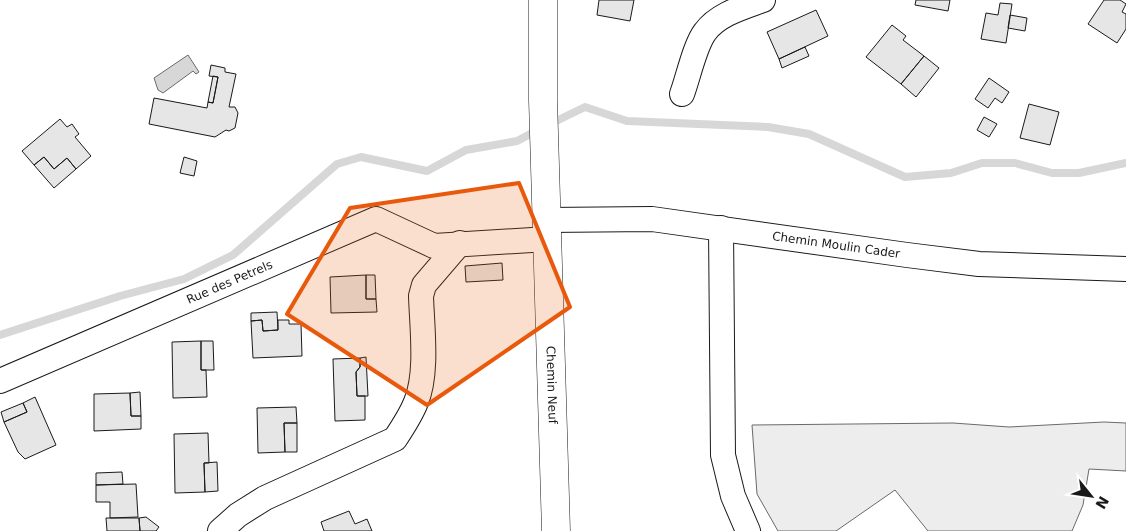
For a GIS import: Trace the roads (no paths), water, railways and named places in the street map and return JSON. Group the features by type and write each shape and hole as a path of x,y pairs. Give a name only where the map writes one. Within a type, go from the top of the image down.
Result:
{"street":[{"name":"Chemin Neuf","path":"543,0 543,100 556,531"},
{"path":"682,94 700,40 705,31 714,22 728,14 763,0"},
{"name":"Rue des Petrels","path":"0,381 376,219 434,246 548,230"},
{"name":"Chemin Moulin Cader","path":"548,230 652,219 979,264 1126,269"},
{"path":"721,228 723,455 733,496 748,531"},
{"path":"220,531 238,515 265,498 395,439 407,422 417,401 423,378 421,296 424,285 460,243"}],"waterway":[{"path":"548,125 585,107 627,121 768,127 809,134 905,177 951,173 982,163 1015,163 1052,173 1079,173 1126,163"},
{"path":"0,335 120,296 184,279 233,255 337,164 361,157 427,171 466,150 517,141 538,130"}]}
